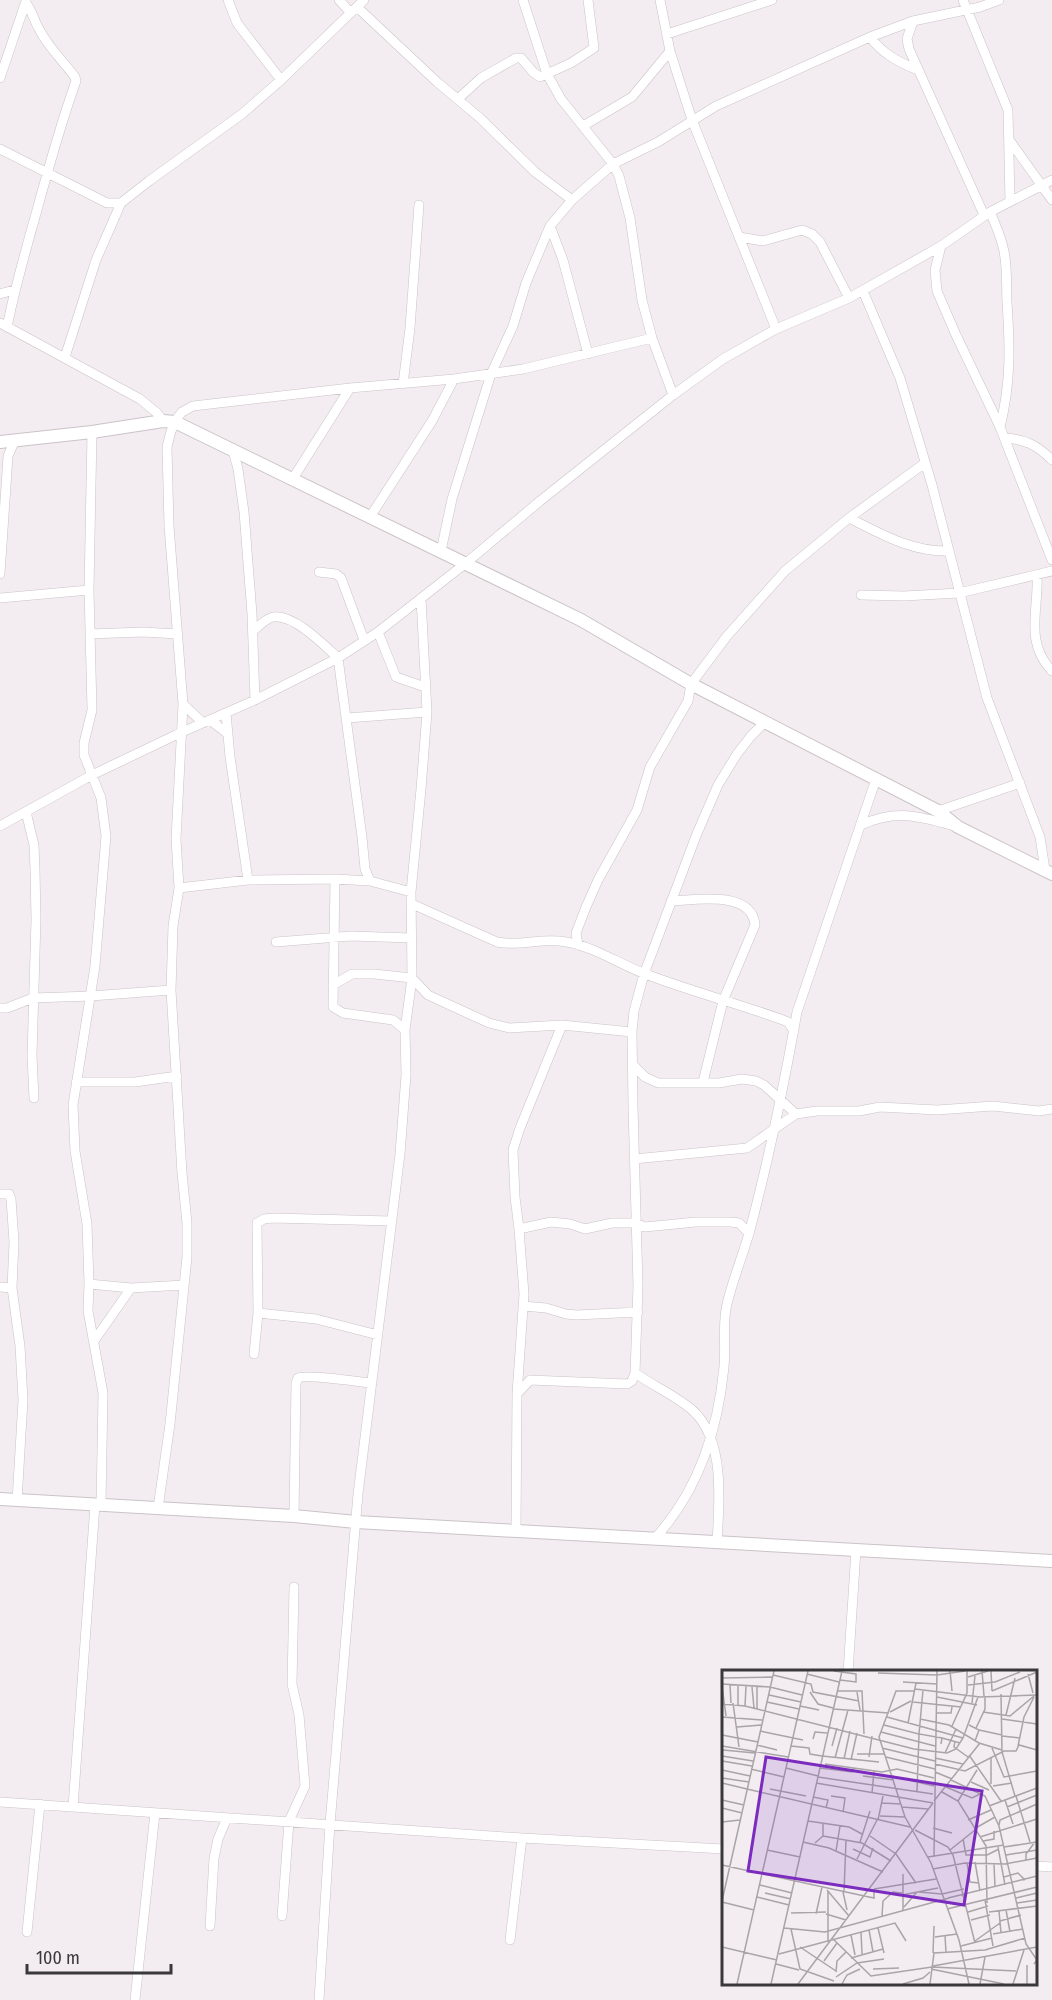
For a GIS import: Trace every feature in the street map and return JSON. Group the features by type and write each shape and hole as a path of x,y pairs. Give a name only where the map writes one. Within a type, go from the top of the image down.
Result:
{"street":[{"path":"228,0 237,23 281,80"},
{"path":"339,0 357,6 437,82 459,98 535,172 572,200"},
{"path":"523,0 547,74 561,99 613,164 619,176 630,218 639,283 652,338 673,395"},
{"path":"459,98 481,78 519,57 538,77 583,56 594,48 588,0"},
{"path":"660,0 670,51 692,120 710,159 776,329"},
{"path":"667,34 772,0"},
{"path":"441,551 452,499 491,374 513,326 526,283 550,226 572,200 613,164 651,146 716,106 870,37 964,4 980,7 999,0"},
{"path":"0,78 26,1"},
{"path":"26,1 45,39 76,81 65,111 2,325 140,399 169,422 581,620 691,684 938,811 958,827"},
{"path":"964,4 1008,110 1010,201"},
{"path":"65,357 96,260 121,203 242,114 281,80 357,6"},
{"path":"913,21 907,39 918,70 1003,246 1008,279 1007,300 1010,331 1007,397 1000,427"},
{"path":"870,37 879,50 888,57 918,70"},
{"path":"583,126 632,97 670,51"},
{"path":"1010,141 1052,200"},
{"path":"0,149 107,203 121,203"},
{"path":"0,826 92,776 255,700 338,658 378,632 673,395 723,359 776,329 863,291 941,246 987,214 1052,180"},
{"path":"107,203 114,217"},
{"path":"403,384 411,328 419,205"},
{"path":"550,226 563,260 588,354"},
{"path":"739,237 763,242 802,230 812,234 820,242 849,298"},
{"path":"941,246 935,270 937,291 1000,427 1052,560"},
{"path":"0,294 14,290"},
{"path":"863,291 900,378 925,463 987,698 1040,837 1049,872"},
{"path":"8,456 0,442 169,422 192,406 350,388 454,380 588,354 652,338"},
{"path":"370,517 432,421 454,380"},
{"path":"292,480 350,388"},
{"path":"158,1508 170,1424 187,1257 187,1223 181,1164 171,990 173,926 179,888 176,839 183,704 167,494 169,422"},
{"path":"73,1807 98,1505 103,1393 88,1311 87,1224 73,1127 76,1082 91,996 106,836 104,809 84,755 84,742 92,710 88,590 92,432"},
{"path":"1004,438 1030,442 1052,460"},
{"path":"0,574 8,456 15,440"},
{"path":"233,451 242,491 253,630 255,700"},
{"path":"566,942 576,933 598,880 637,810 650,767 688,701 691,684 727,636 778,579 849,518 925,463"},
{"path":"849,518 922,550 948,551"},
{"path":"861,595 904,596 959,592 1052,571"},
{"path":"319,572 336,574 340,578 364,640"},
{"path":"1037,574 1036,646 1043,662 1052,671"},
{"path":"0,598 88,590"},
{"path":"319,2000 330,1824 356,1522 404,1113 406,1013 412,978 411,891 422,789 427,712 421,598"},
{"path":"402,613 421,622"},
{"path":"253,630 266,620 274,617 283,618 317,638 338,658 365,881"},
{"path":"90,634 143,632 178,634"},
{"path":"378,632 396,677 425,687"},
{"path":"183,704 228,734"},
{"path":"347,718 427,712"},
{"path":"226,713 248,880"},
{"path":"517,1394 530,1380 627,1384 632,1381 635,1373 638,1312 632,1032 634,1011 644,974 670,901 725,771 751,736 765,722"},
{"path":"656,1538 686,1496 711,1440 716,1422 724,1364 724,1316 749,1233 797,1012 876,778"},
{"path":"938,811 1020,783"},
{"path":"77,784 97,789"},
{"path":"26,812 34,845 35,870 32,1056 34,1098"},
{"path":"861,825 893,815 922,818 958,827 1049,872"},
{"path":"1040,837 1052,834"},
{"path":"179,888 248,880 335,879 365,881 411,891"},
{"path":"335,879 333,1007 338,1011 393,1020 405,1030"},
{"path":"670,901 729,900 742,903 750,908 754,916 755,925 723,1001 703,1082"},
{"path":"412,904 497,942 511,945 542,939 578,945 644,974 775,1016 788,1022 794,1032"},
{"path":"576,933 578,945"},
{"path":"276,942 334,938 411,938"},
{"path":"333,985 352,974 412,978 428,995 489,1023 509,1028 562,1025 632,1032"},
{"path":"0,1008 7,1008 33,998 171,990"},
{"path":"409,1002 428,995"},
{"path":"775,1016 788,1016 797,1012"},
{"path":"393,1020 406,1013"},
{"path":"516,1531 517,1394 523,1306 513,1150 562,1025"},
{"path":"633,1065 645,1077 658,1083 719,1083 742,1079 756,1081 764,1085 796,1114"},
{"path":"76,1082 135,1082 177,1076"},
{"path":"634,1160 739,1150 756,1143 773,1128 796,1114 838,1110 859,1111 880,1107 937,1110 993,1106 1040,1111 1052,1109"},
{"path":"0,1194 9,1194 11,1200 14,1242 12,1288 20,1346 23,1400 17,1501"},
{"path":"254,1354 258,1313 256,1228 260,1220 273,1218 391,1221"},
{"path":"519,1229 551,1222 570,1224 585,1229 612,1223 636,1223 645,1227 731,1221 739,1223 749,1233"},
{"path":"89,1284 131,1288 184,1285"},
{"path":"0,1287 12,1288"},
{"path":"94,1341 131,1288"},
{"path":"523,1306 546,1308 577,1315 638,1312"},
{"path":"258,1313 316,1319 378,1335"},
{"path":"635,1373 687,1405 704,1422 711,1440 720,1494 717,1543"},
{"path":"294,1516 296,1383 298,1378 304,1375 372,1383"},
{"path":"0,1499 294,1516 356,1522 1052,1561"},
{"path":"848,1670 856,1550"},
{"path":"282,1916 289,1821 305,1786 299,1715 292,1684 294,1587"},
{"path":"0,1802 522,1838 722,1849"},
{"path":"27,1932 40,1804"},
{"path":"135,2000 155,1813"},
{"path":"210,1926 214,1858 218,1839 227,1818"},
{"path":"510,1940 522,1838"},
{"path":"1037,1866 1052,1867"}]}
